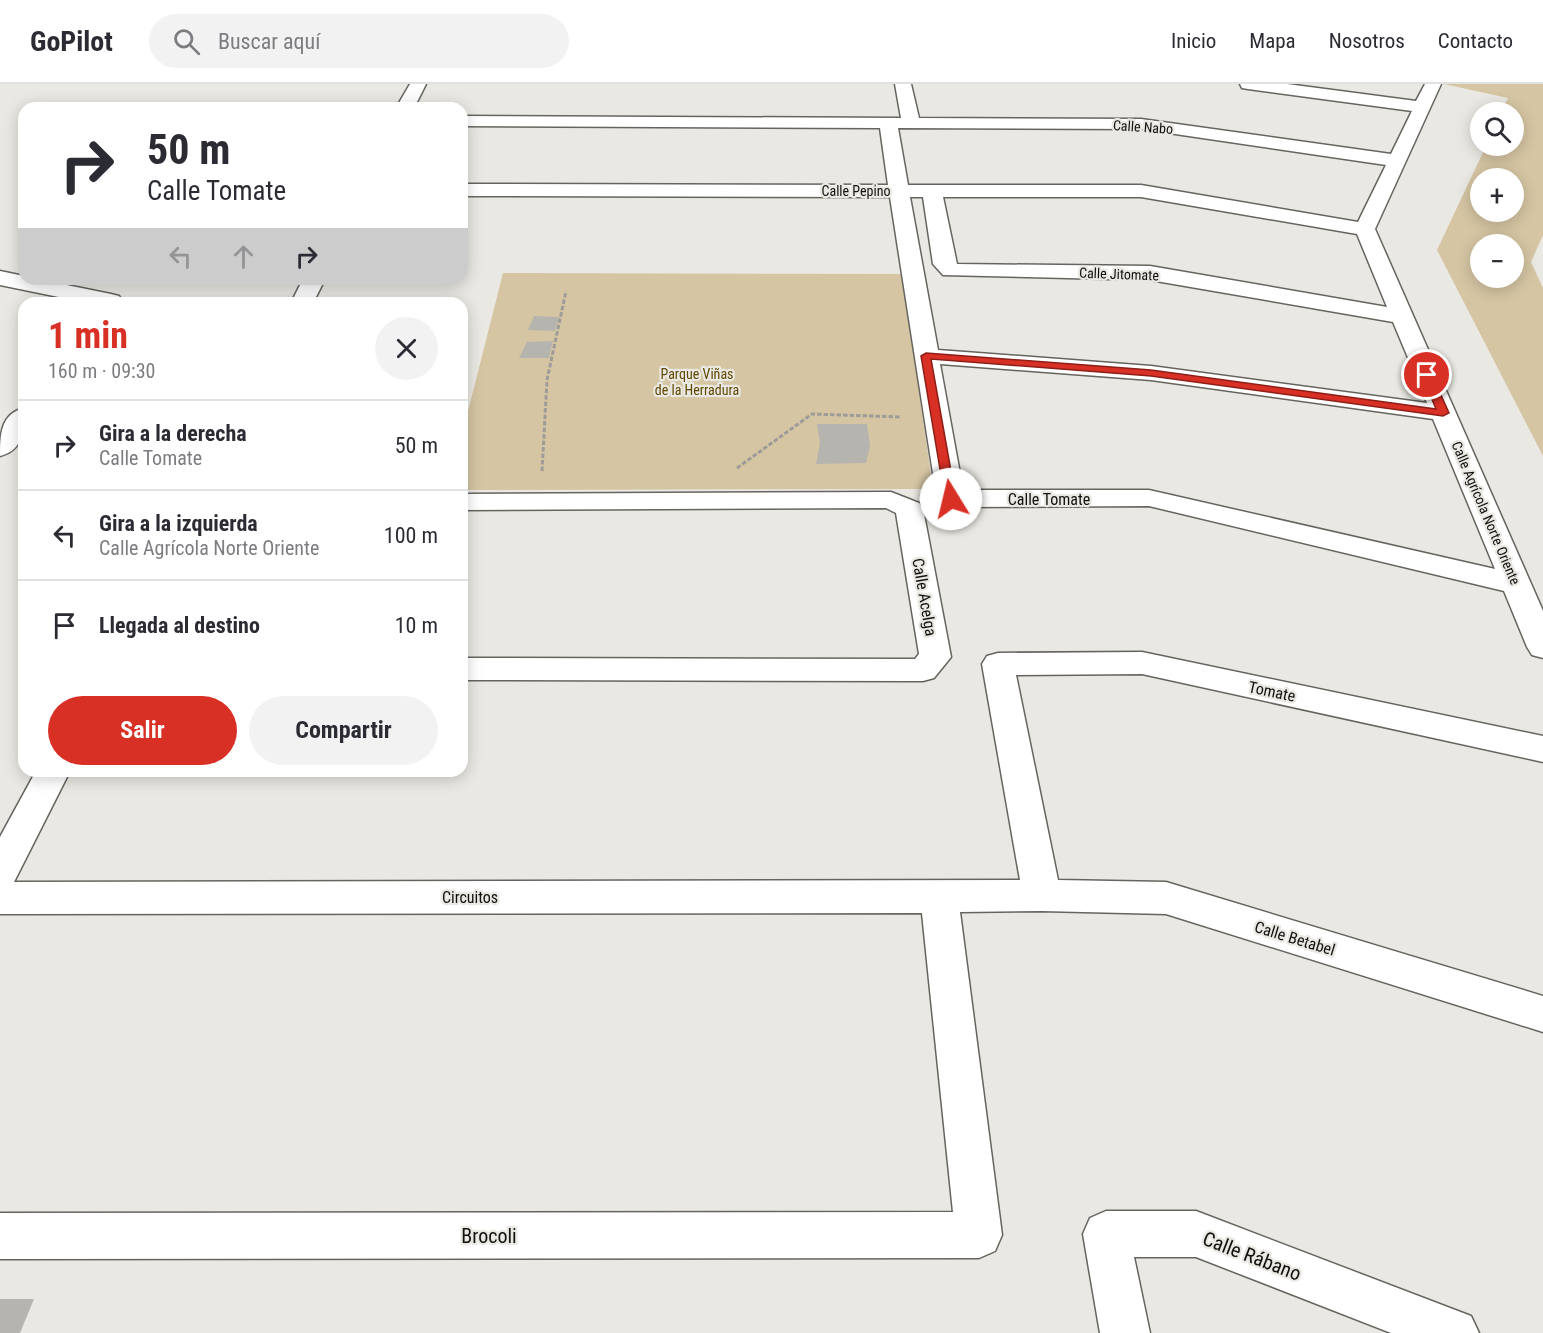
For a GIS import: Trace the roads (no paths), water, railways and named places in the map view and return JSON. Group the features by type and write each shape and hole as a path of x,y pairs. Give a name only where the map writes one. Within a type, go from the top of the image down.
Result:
{"street":[{"path":"408,102 418,84"},
{"path":"903,84 911,124"},
{"path":"1248,84 1422,107"},
{"path":"900,192 1141,191 1365,229 1433,84"},
{"path":"468,121 888,125"},
{"name":"Calle Nabo","path":"888,125 1141,124 1397,161"},
{"name":"Calle Pepino","path":"468,190 900,192 888,125"},
{"name":"Calle Jitomate","path":"932,191 944,264 951,270 1150,273 1402,317"},
{"name":"Calle Tomate","path":"900,192 951,499 1149,498 1516,584"},
{"name":"Calle Agrícola Norte Oriente","path":"1365,229 1543,646"},
{"path":"0,278 18,281"},
{"path":"42,285 114,297"},
{"path":"926,356 1151,373 1443,413"},
{"path":"0,408 18,413"},
{"path":"0,448 18,423"},
{"name":"Calle Acelga","path":"468,502 891,500 909,509 935,657 923,670 468,669"},
{"name":"Tomate","path":"1042,895 998,664 1142,663 1543,749"},
{"path":"0,872 50,777"},
{"name":"Calle Betabel","path":"939,897 1042,895 1166,898 1543,1014"},
{"name":"Circuitos","path":"0,897 939,897"},
{"name":"Brocoli","path":"0,1236 978,1235 939,897"},
{"name":"Calle Rábano","path":"1125,1333 1106,1234 1196,1234 1454,1333"}],"park label":[{"name":"Parque Viñas de la Herradura","path":"697,382"}]}
